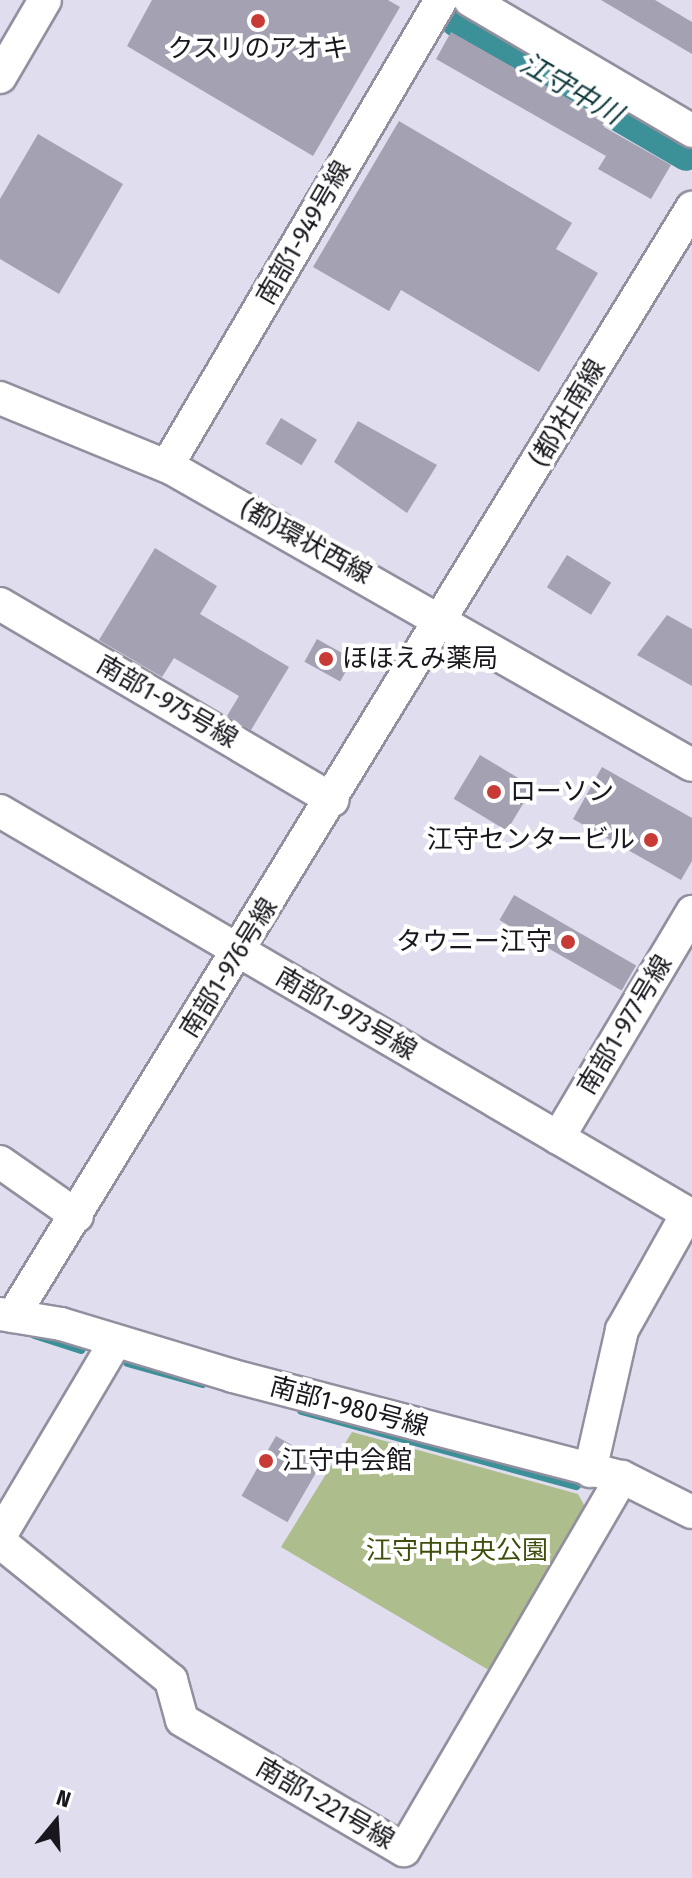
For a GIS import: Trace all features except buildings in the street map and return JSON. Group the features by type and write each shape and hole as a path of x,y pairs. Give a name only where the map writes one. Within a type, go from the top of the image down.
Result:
{"street":[{"path":"0,77 9,41 45,0"},
{"name":"南部1-949号線","path":"167,466 441,0"},
{"path":"470,0 692,131"},
{"name":"(都)社南線","path":"443,618 692,208"},
{"name":"(都)環状西線","path":"0,398 167,466 443,618 692,765"},
{"name":"南部1-975号線","path":"0,604 333,800"},
{"name":"南部1-976号線","path":"7,1315 77,1216 443,618"},
{"name":"南部1-973号線","path":"0,811 690,1215"},
{"name":"南部1-977号線","path":"558,1138 692,912"},
{"path":"0,1162 77,1216"},
{"path":"590,1471 622,1330 690,1215"},
{"name":"南部1-980号線","path":"7,1315 622,1477 692,1512"},
{"path":"0,1539 115,1342"},
{"name":"南部1-221号線","path":"0,1539 171,1680 182,1720 404,1850 622,1477"}],"green space":[{"name":"江守中中央公園","path":"352,1432 578,1494 587,1510 492,1672 281,1547"}],"waterway":[{"name":"江守中川","path":"456,22 686,156"},
{"path":"34,1334 81,1349"},
{"path":"127,1362 202,1383"},
{"path":"301,1410 576,1485"}],"place":[{"name":"クスリのアオキ","path":"258,21"},
{"name":"ほほえみ薬局","path":"326,659"},
{"name":"ローソン","path":"494,792"},
{"name":"江守センタービル","path":"651,840"},
{"name":"タウニー江守","path":"568,942"},
{"name":"江守中会館","path":"266,1461"}]}
